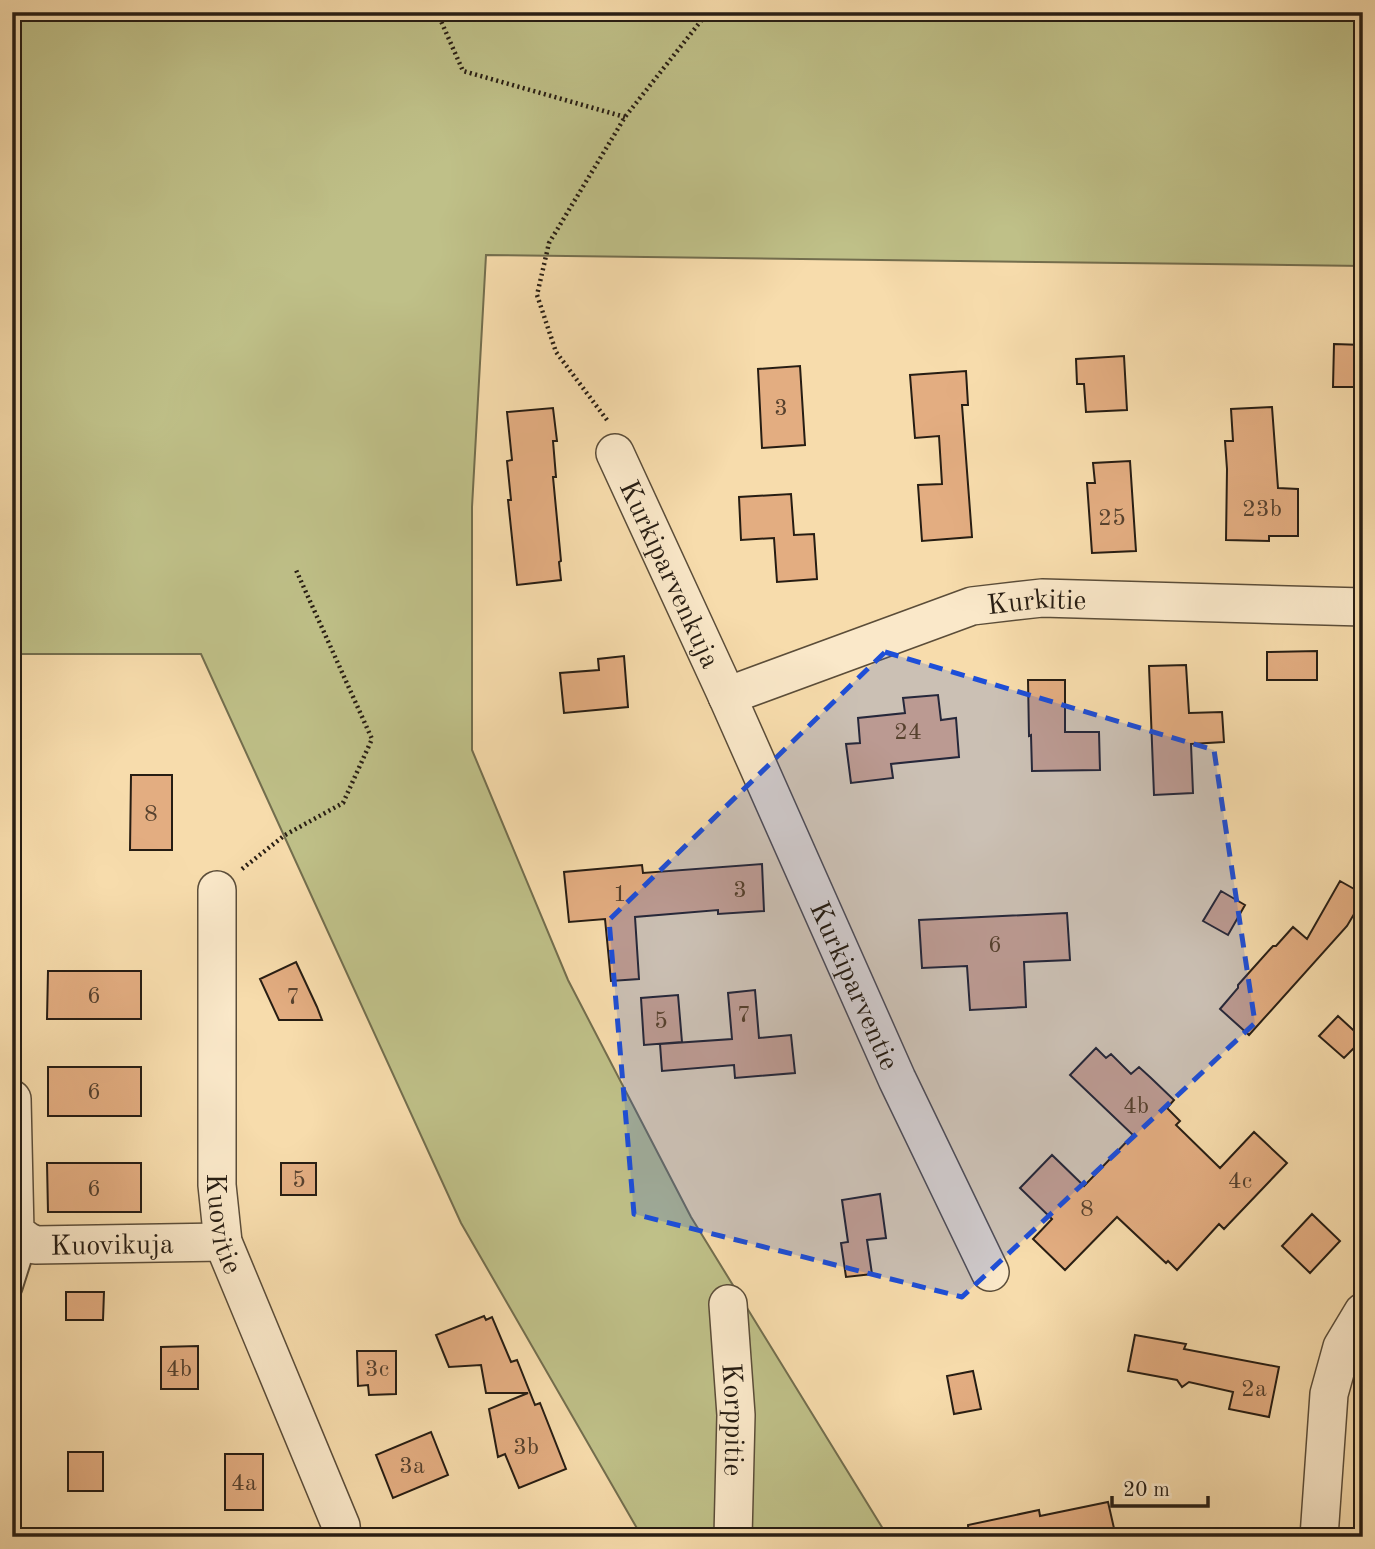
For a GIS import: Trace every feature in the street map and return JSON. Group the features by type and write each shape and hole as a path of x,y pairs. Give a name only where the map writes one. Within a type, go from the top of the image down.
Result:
{"street":[{"name":"Kurkiparvenkuja","path":"615,453 727,696"},
{"name":"Kurkitie","path":"727,696 972,606 1042,598 1363,607"},
{"name":"Kurkiparventie","path":"727,696 897,1079 990,1272"},
{"name":"Kuovitie","path":"217,890 217,1185 223,1242 341,1526 342,1537"},
{"name":"Kuovikuja","path":"12,1099 15,1232 27,1241 35,1245 223,1242"},
{"name":"Korppitie","path":"728,1304 736,1415 733,1537"},
{"path":"1319,1537 1329,1394 1342,1347 1363,1312"}],"lane":[{"path":"12,1288 27,1241"}],"path":[{"path":"437,12 463,71 625,117"},
{"path":"615,453 616,432 556,352 537,295 549,243 625,117 708,12"},
{"path":"217,890 285,835 343,803 372,739 296,570"}],"highlighted area":[{"path":"885,652 1214,750 1255,1023 962,1297 634,1214 609,920"}],"green space":[{"path":"12,12 1363,12 1363,266 486,255 472,507 472,750 568,980 691,1217 888,1537 642,1537 461,1223 201,654 12,654"}],"building":[{"path":"1334,344 1363,345 1363,387 1333,387"},
{"path":"1124,356 1127,410 1086,412 1084,384 1077,384 1076,359"},
{"path":"800,366 805,445 762,448 758,369"},
{"path":"966,371 968,405 962,405 972,537 922,541 918,485 942,484 939,436 915,438 910,375"},
{"path":"1272,407 1278,488 1298,489 1298,536 1269,536 1269,541 1226,540 1225,441 1233,441 1231,409"},
{"path":"553,408 557,441 553,441 556,477 553,477 561,580 517,585 508,500 511,500 507,461 512,460 507,412"},
{"path":"1130,461 1136,551 1092,553 1087,483 1095,483 1093,463"},
{"path":"791,494 794,535 814,534 817,579 777,582 774,538 741,540 739,497"},
{"path":"1317,651 1317,680 1267,680 1267,652"},
{"path":"624,656 628,707 564,713 560,673 599,670 598,659"},
{"path":"1186,665 1189,713 1222,712 1224,742 1191,744 1193,793 1154,795 1149,666"},
{"path":"1028,680 1065,680 1065,732 1099,732 1100,770 1032,771"},
{"path":"938,695 941,720 956,718 959,757 891,764 893,778 851,783 846,744 860,743 858,718 905,713 903,698"},
{"path":"131,775 172,775 172,850 130,850"},
{"path":"762,864 764,911 718,914 718,910 635,917 639,979 611,981 605,919 569,922 564,872 642,865 643,873"},
{"path":"1340,881 1363,894 1363,899 1347,926 1249,1035 1220,1009 1238,985 1293,927 1307,939"},
{"path":"1221,891 1245,905 1228,935 1203,921"},
{"path":"1067,913 1070,960 1024,962 1026,1007 970,1010 967,966 922,968 919,920"},
{"path":"296,962 322,1020 279,1020 260,979"},
{"path":"48,971 141,971 141,1019 47,1019"},
{"path":"755,990 759,1038 791,1035 795,1073 735,1078 734,1065 662,1071 660,1044 732,1039 728,993"},
{"path":"678,995 682,1042 644,1045 641,998"},
{"path":"1338,1016 1363,1039 1344,1058 1319,1036"},
{"path":"1096,1048 1106,1058 1111,1054 1131,1074 1139,1067 1174,1100 1167,1108 1180,1121 1176,1125 1220,1168 1254,1132 1287,1163 1224,1229 1219,1224 1177,1270 1117,1217 1065,1270 1033,1239 1052,1219 1020,1188 1052,1155 1084,1186 1133,1135 1070,1075"},
{"path":"48,1067 141,1067 141,1116 48,1116"},
{"path":"47,1163 141,1163 141,1212 48,1212"},
{"path":"281,1163 316,1163 316,1195 281,1195"},
{"path":"880,1194 886,1238 867,1240 872,1274 846,1277 841,1243 848,1242 842,1200"},
{"path":"1312,1214 1340,1241 1310,1273 1282,1246"},
{"path":"66,1292 104,1292 103,1320 66,1320"},
{"path":"484,1316 486,1320 492,1317 511,1362 517,1360 535,1405 540,1403 566,1469 519,1488 505,1454 498,1457 489,1409 528,1393 486,1393 481,1365 449,1367 436,1335"},
{"path":"1135,1335 1186,1344 1184,1349 1279,1367 1269,1417 1229,1409 1233,1392 1189,1382 1182,1387 1177,1380 1128,1371"},
{"path":"198,1346 198,1389 161,1389 161,1347"},
{"path":"357,1351 396,1351 396,1394 369,1395 368,1385 358,1386"},
{"path":"973,1371 981,1409 954,1414 947,1376"},
{"path":"431,1432 448,1475 393,1498 376,1455"},
{"path":"68,1452 103,1452 103,1491 68,1491"},
{"path":"225,1454 263,1454 263,1510 225,1510"},
{"path":"1108,1502 1116,1537 969,1537 968,1525 1039,1510 1040,1516"}]}
